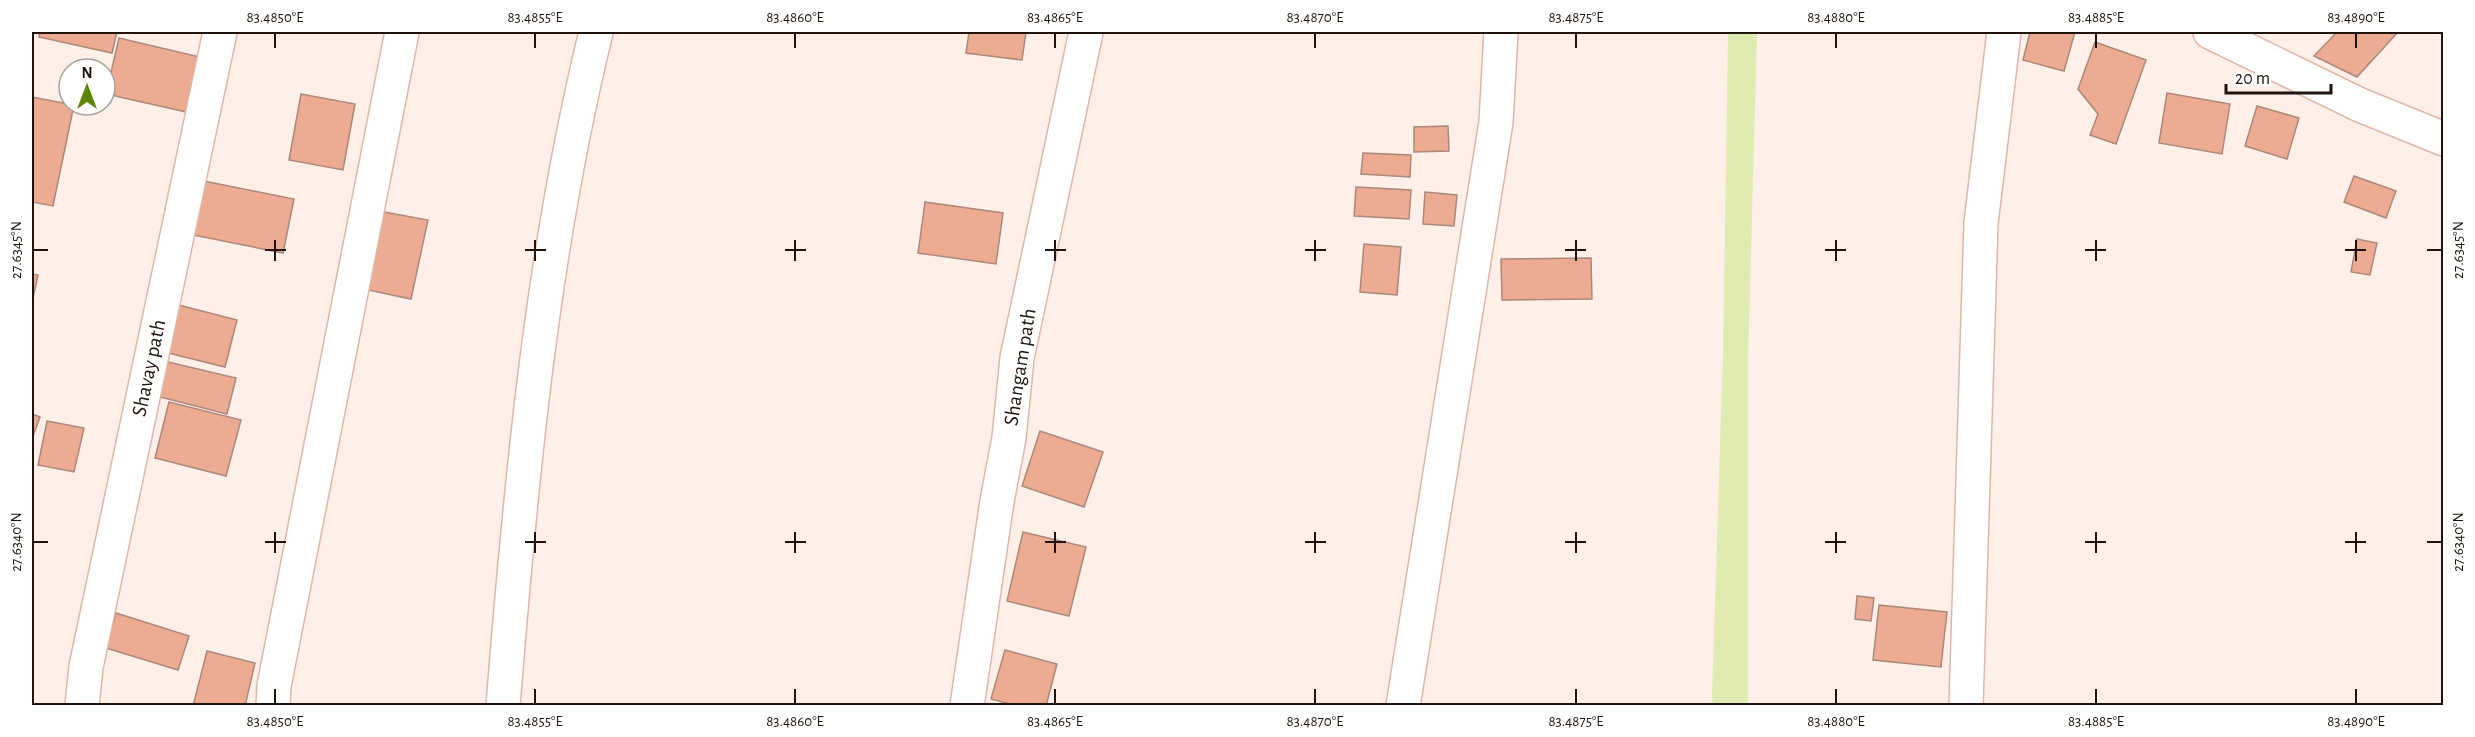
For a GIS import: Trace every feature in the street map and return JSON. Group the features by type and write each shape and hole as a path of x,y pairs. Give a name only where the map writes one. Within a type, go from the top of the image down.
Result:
{"street":[{"name":"Shavay path","path":"82,705 86,667 219,32"},
{"path":"273,705 274,686 402,32"},
{"path":"503,705 540,322 573,126 596,32"},
{"name":"Shangam path","path":"967,705 997,501 1009,438 1017,358 1086,32"},
{"path":"1403,705 1496,122 1501,32"},
{"path":"1966,705 1981,223 2004,32"},
{"path":"2210,32 2360,105 2444,139"}],"green space":[{"path":"1728,32 1757,32 1748,361 1748,706 1713,705 1712,697 1723,354"}],"building":[{"path":"40,32 117,32 112,53 39,37"},
{"path":"969,32 1026,32 1022,60 966,53"},
{"path":"2030,32 2075,32 2064,71 2023,60"},
{"path":"2337,32 2398,32 2357,77 2314,56"},
{"path":"119,38 204,58 191,113 117,96 117,57 115,57"},
{"path":"2095,42 2146,60 2116,144 2090,135 2098,114 2078,89"},
{"path":"2167,93 2230,104 2222,154 2159,143"},
{"path":"301,94 355,104 343,170 289,160"},
{"path":"32,97 57,102 57,117 72,117 53,206 32,202"},
{"path":"2257,106 2299,118 2287,159 2245,146"},
{"path":"1448,126 1449,151 1414,152 1414,127"},
{"path":"1363,153 1411,155 1410,177 1361,174"},
{"path":"2354,176 2396,191 2386,218 2344,202"},
{"path":"204,181 294,199 283,253 193,235"},
{"path":"1356,187 1411,190 1409,219 1354,216"},
{"path":"1425,192 1457,195 1454,226 1423,224"},
{"path":"925,202 1003,213 996,264 918,253"},
{"path":"384,212 428,220 411,299 368,290"},
{"path":"2357,239 2377,243 2370,275 2351,272"},
{"path":"1364,244 1401,247 1397,295 1360,292"},
{"path":"1591,258 1592,299 1502,300 1501,259"},
{"path":"32,274 38,275 32,303"},
{"path":"171,303 237,320 225,367 160,351"},
{"path":"168,362 236,378 227,414 160,397"},
{"path":"169,402 241,420 226,476 155,458"},
{"path":"32,414 40,417 32,439"},
{"path":"47,421 84,428 74,472 38,465"},
{"path":"1040,431 1103,452 1084,507 1022,486"},
{"path":"1023,532 1086,547 1069,616 1007,601"},
{"path":"1857,596 1874,598 1871,621 1855,619"},
{"path":"1879,605 1947,612 1941,667 1873,660"},
{"path":"116,613 189,636 178,670 106,648"},
{"path":"1005,650 1057,664 1046,706 1017,706 991,699"},
{"path":"207,651 255,663 245,706 193,706"}]}
